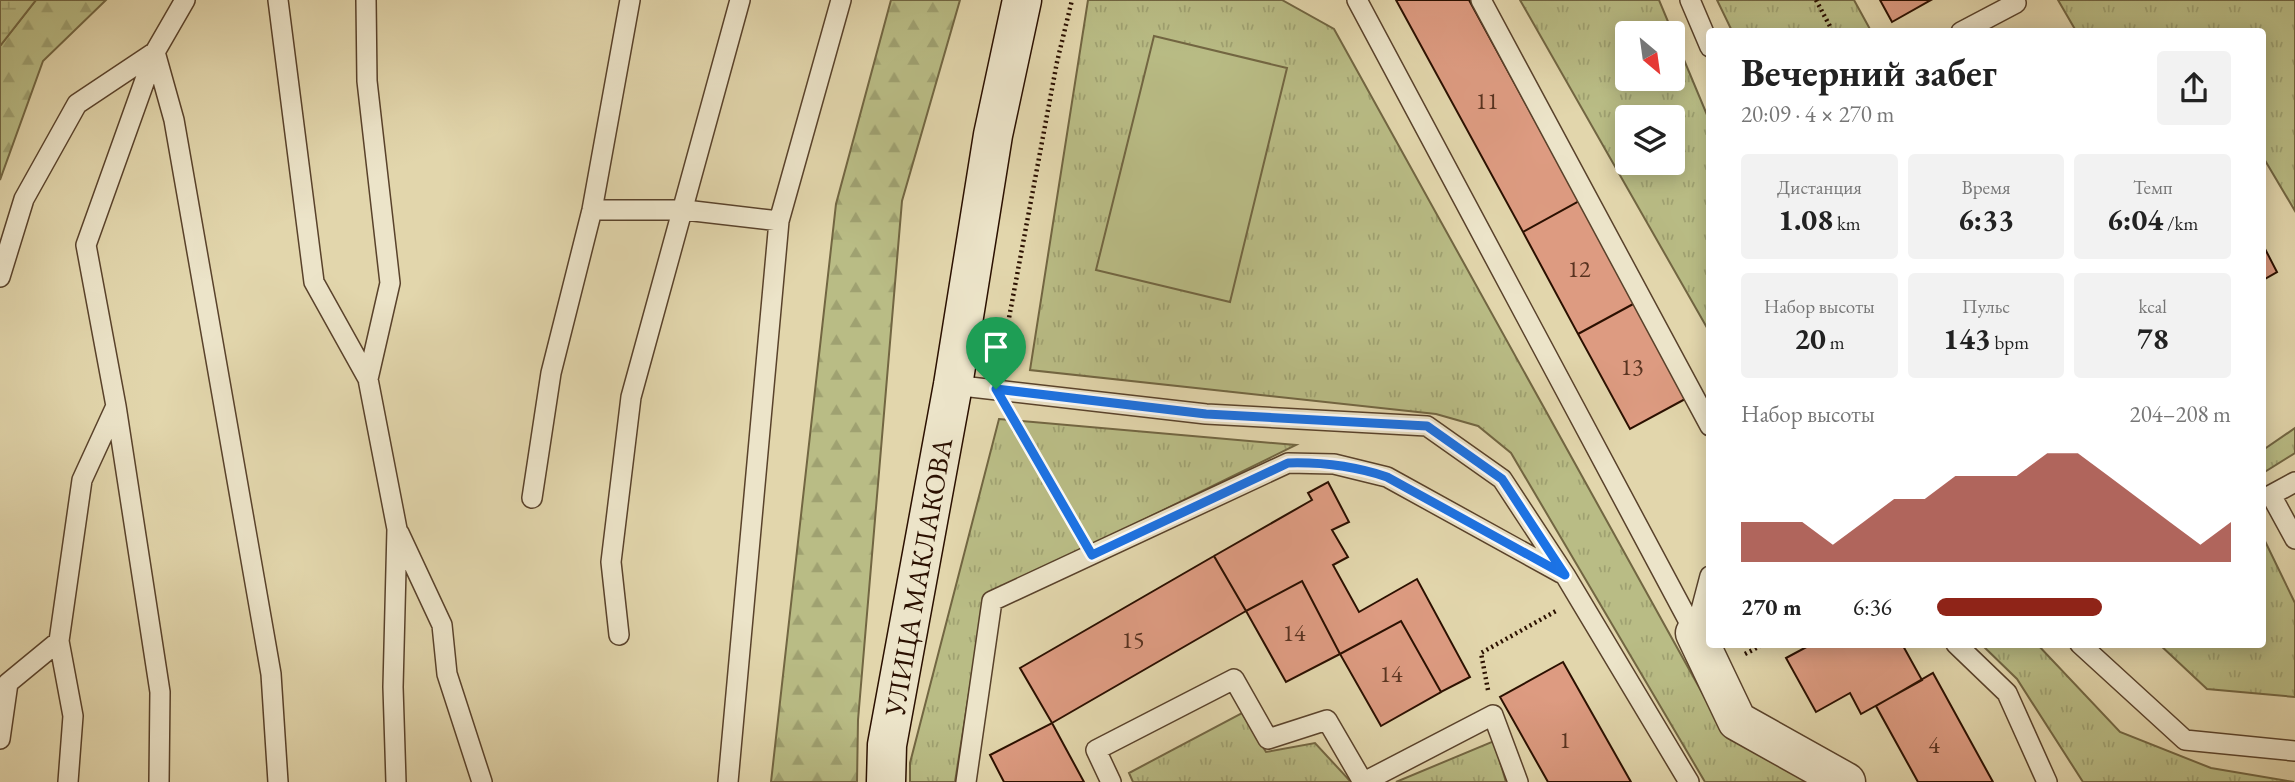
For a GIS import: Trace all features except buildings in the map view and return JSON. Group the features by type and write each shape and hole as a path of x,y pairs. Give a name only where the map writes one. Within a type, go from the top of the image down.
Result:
{"street":[{"name":"УЛИЦА МАКЛАКОВА","path":"886,782 887,745 953,385 993,135 1022,0"},
{"path":"1695,632 1737,720 1846,782"}],"lane":[{"path":"159,782 160,692 116,406 86,245 155,52 185,0"},
{"path":"278,0 314,282 368,379 397,529 393,687 396,782"},
{"path":"366,0 367,81 390,283 368,379"},
{"path":"532,498 551,373 592,210 630,0"},
{"path":"618,635 611,562 631,397 685,210 740,0"},
{"path":"728,782 779,221 841,0"},
{"path":"1357,0 1695,632"},
{"path":"1481,0 1706,419"},
{"path":"1690,0 1706,38"},
{"path":"1969,28 2016,3 2015,0"},
{"path":"0,277 24,199 77,104 155,52"},
{"path":"155,52 174,120 271,674 278,782"},
{"path":"592,210 685,210 779,221"},
{"path":"953,385 1206,414 1427,426 1502,479 1565,575 1689,782"},
{"path":"68,782 73,716 59,641 82,480 116,406"},
{"path":"965,782 992,601 1288,463 1315,462 1356,467 1387,477 1565,575"},
{"path":"2295,482 2271,495 2295,539"},
{"path":"397,529 442,625 447,674 482,782"},
{"path":"1695,632 1706,579"},
{"path":"0,739 8,682 59,641"},
{"path":"1960,648 2007,693 2047,782"},
{"path":"2084,648 2185,740 2295,751"},
{"path":"1111,782 1096,750 1234,679 1268,738 1327,720 1363,782 1493,715 1518,782"}],"path":[{"path":"1072,0 1057,62 996,389 1092,555"},
{"path":"1816,0 1831,28"},
{"path":"1493,715 1481,653 1579,598"}],"green space":[{"path":"0,0 36,0 0,46"},
{"path":"36,0 106,0 43,61 0,180 0,46"},
{"path":"891,0 960,0 902,201 858,720 857,782 771,782 836,204"},
{"path":"1088,0 1282,0 1334,29 1725,734 1808,782 1705,782 1511,453 1478,426 1436,414 1030,370"},
{"path":"1520,0 1659,0 1668,21 1615,21 1615,91 1685,91 1685,62 1706,112 1706,326 1620,175 1685,175 1685,105 1615,105 1615,166"},
{"path":"1717,0 1854,0 1869,28 1731,28"},
{"path":"2058,0 2295,0 2295,211 2266,162 2266,28 2074,28"},
{"path":"1154,36 1287,68 1230,302 1096,270"},
{"path":"999,419 1296,445 984,598 955,782 910,782 910,763"},
{"path":"2295,428 2295,453 2266,471 2266,448"},
{"path":"2266,543 2295,603 2295,697 2207,689 2163,648 2266,648"},
{"path":"1985,648 2041,648 2120,732 2211,768 2294,782 2083,782 2017,679"},
{"path":"1242,713 1266,752 1315,743 1351,782 1133,782 1129,773"},
{"path":"1494,741 1506,782 1396,782"}],"route":[{"path":"996,389 1206,414 1427,426 1502,479 1565,575 1387,477 1356,467 1315,462 1288,463 1092,555 996,389"}]}
